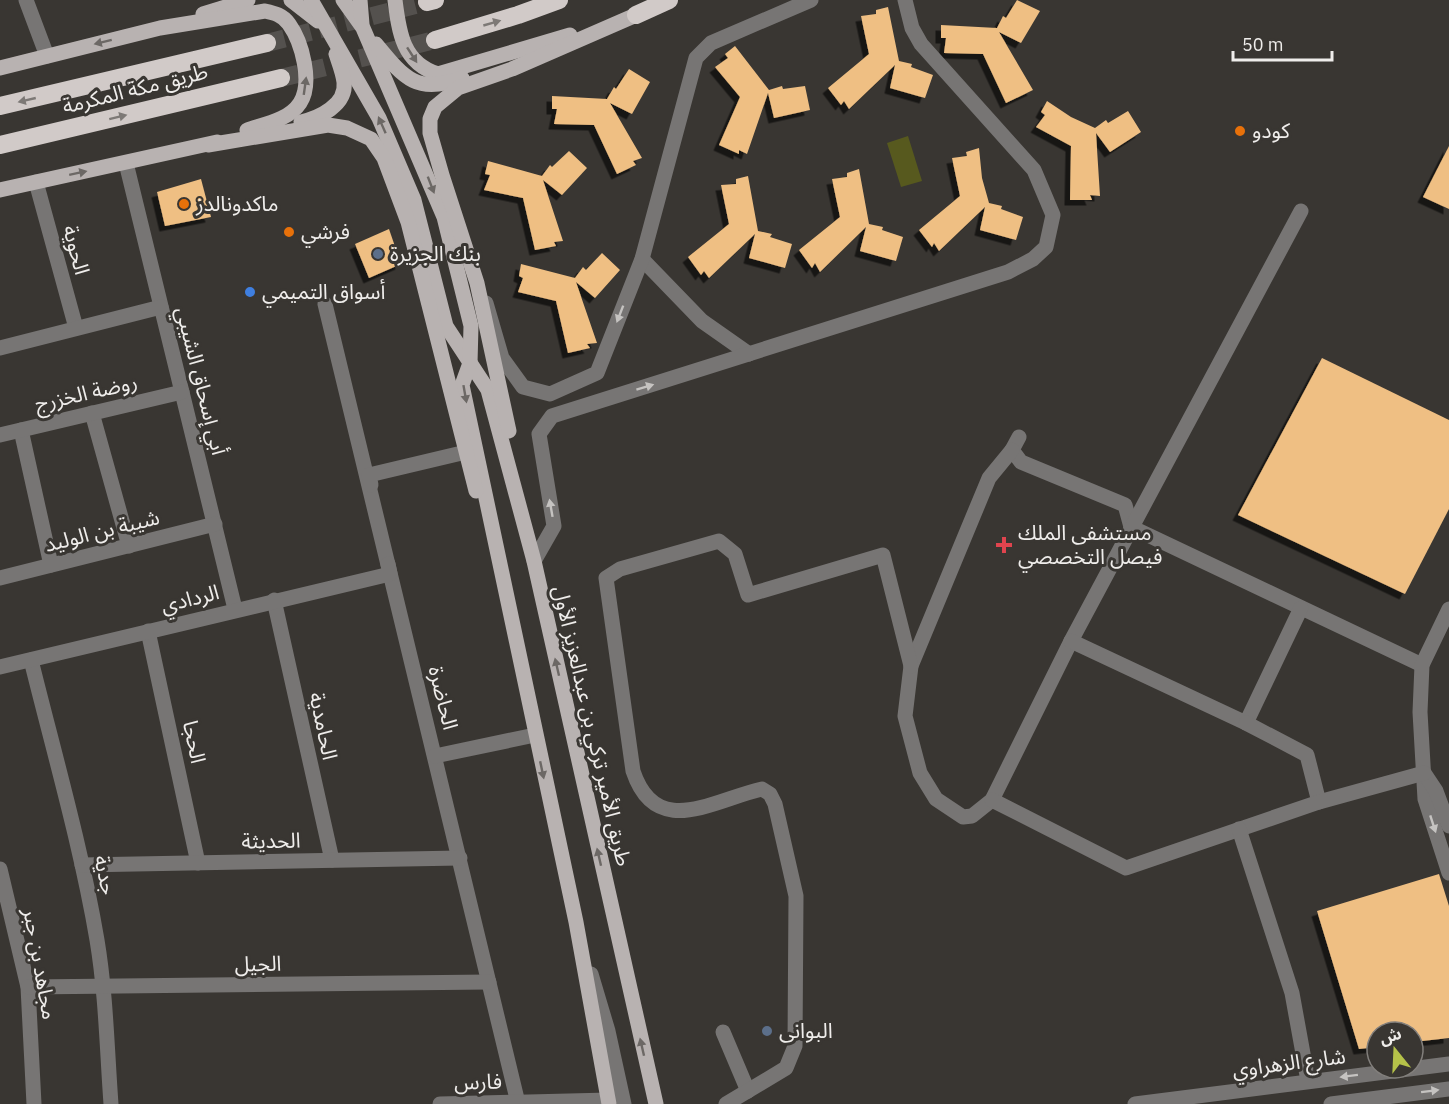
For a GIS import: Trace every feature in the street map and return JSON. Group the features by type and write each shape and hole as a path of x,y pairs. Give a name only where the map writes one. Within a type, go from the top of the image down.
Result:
{"highway":[{"path":"435,40 518,15 558,0"},
{"path":"636,15 669,0"},
{"name":"طريق مكة المكرمة","path":"0,106 267,43"},
{"name":"طريق مكة المكرمة","path":"0,145 281,78"}],"main road":[{"path":"160,28 221,0"},
{"path":"0,68 160,28 248,0"},
{"path":"0,190 311,120 332,108 341,98 345,85 331,34 299,4 291,0"},
{"name":"طريق الأمير تركي بن عبدالعزيز الأول","path":"311,0 379,118 414,200 446,326 488,390 534,561 657,1104"},
{"path":"343,0 398,70 417,85 441,86 676,0"},
{"path":"360,0 363,28 444,217 471,326 470,363 462,385 614,1103"},
{"path":"395,0 401,35 410,56 422,69 438,74 636,15"},
{"path":"160,28 265,11 278,14 289,23 302,53 307,79 305,93 290,115 208,145"},
{"path":"534,561 494,351 477,283 430,133 430,119 435,107 458,88 512,69 636,15"},
{"path":"208,145 328,125 348,128 371,139 384,159 408,222 483,521 506,591"}],"street":[{"path":"26,0 48,56"},
{"path":"477,283 492,318 502,358 513,377 523,387 550,394 597,373 642,259 696,58 711,43 811,0"},
{"path":"534,561 554,526 539,434 552,416 1008,272 1033,259 1046,247 1053,215 1034,170 921,44 912,28 905,0"},
{"name":"أبي إسحاق الشيبي","path":"126,162 236,609"},
{"name":"الحوية","path":"36,182 76,328"},
{"path":"1301,211 1131,527 1071,641 992,801 972,816 963,816 936,799 920,772 905,716 910,666 989,478 1015,444 1021,462 1125,505 1131,527 1422,665"},
{"path":"642,259 702,321 749,354"},
{"name":"الحاضرة","path":"325,304 518,1103"},
{"path":"0,346 161,307"},
{"name":"روضة الخزرج","path":"0,435 182,392"},
{"path":"92,413 129,546"},
{"path":"21,430 51,565"},
{"path":"390,574 369,475 466,452"},
{"name":"شيبة بن الوليد","path":"0,578 215,524"},
{"path":"726,1104 786,1068 795,1046 796,896 775,804 770,794 762,789 690,811 675,811 652,804 641,790 633,771 606,578 620,569 719,541 735,554 748,595 883,555 910,666"},
{"name":"الردادي","path":"0,667 390,574"},
{"name":"الحامدية","path":"274,600 332,860"},
{"path":"1246,723 1300,608"},
{"path":"1449,609 1422,665 1420,712 1425,799 1449,873"},
{"name":"الحجا","path":"148,631 198,863"},
{"path":"1071,641 1246,723 1306,755 1319,802"},
{"name":"جدية","path":"31,660 82,865 103,987 111,1104"},
{"path":"435,756 535,735"},
{"path":"992,801 1126,868 1319,802 1424,773"},
{"path":"1424,773 1436,791 1449,826"},
{"path":"1239,829 1292,993 1308,1081"},
{"name":"الحديثة","path":"82,865 460,858"},
{"name":"مجاهد بن جبر","path":"0,869 4,904 28,987 34,1104"},
{"name":"الجيل","path":"28,987 489,982"},
{"path":"723,1032 748,1091"},
{"name":"شارع الزهراوي","path":"1135,1104 1449,1064"},
{"path":"1330,1104 1449,1089"},
{"name":"فارس","path":"440,1104 614,1103"}],"shaded area":[{"path":"908,136 922,181 901,187 887,143"}],"building":[{"path":"1017,0 1040,11 1021,43 999,32 1033,90 1006,103 983,54 944,53 946,38 941,38 941,25 997,28 1003,16 1006,18"},
{"path":"888,7 899,61 912,64 911,67 933,75 925,98 890,88 895,65 849,109 844,101 841,105 828,88 869,54 861,16 876,14 876,10"},
{"path":"735,46 769,90 782,86 783,89 805,86 810,110 774,118 768,93 747,154 739,150 739,154 719,145 740,97 715,67 728,58 725,54"},
{"path":"629,69 650,82 632,114 610,103 642,158 633,161 636,165 617,174 594,125 554,124 557,109 552,109 552,96 607,99"},
{"path":"1047,101 1071,117 1095,128 1106,120 1108,123 1128,111 1141,132 1110,152 1096,133 1100,196 1090,195 1092,200 1070,200 1071,146 1036,127 1045,115 1041,112"},
{"path":"1449,146 1449,209 1423,197"},
{"path":"979,148 982,178 989,203 1002,206 1001,209 1023,217 1016,240 980,230 985,207 939,251 934,243 932,247 919,230 960,196 952,158 967,156 966,152"},
{"path":"569,151 587,168 562,195 543,180 563,241 554,242 556,246 535,250 523,198 484,190 490,175 485,174 488,161 542,176 550,165 552,167"},
{"path":"859,169 869,224 883,227 882,230 903,237 896,261 860,251 866,227 820,272 815,263 812,268 799,250 840,217 832,179 847,177 847,173"},
{"path":"748,176 758,231 772,234 770,237 792,244 785,268 749,258 755,234 709,278 704,271 701,275 688,257 729,224 721,185 736,184 736,179"},
{"name":"ماكدونالدز","path":"201,179 211,217 165,226 157,192"},
{"name":"بنك الجزيرة","path":"389,229 401,264 369,278 355,244"},
{"path":"602,253 620,270 595,298 576,282 597,343 587,344 590,348 568,353 556,301 518,292 523,278 519,276 521,264 575,278 583,267 586,270"},
{"path":"1322,358 1449,420 1449,509 1405,594 1238,515"},
{"path":"1439,874 1449,906 1449,1038 1425,1041 1425,1020 1365,1020 1365,1048 1359,1049 1317,911"}],"tunnel":[{"path":"267,43 427,2"},
{"path":"281,78 435,40"}],"place":[{"name":"كودو","path":"1240,131"},
{"name":"ماكدونالدز","path":"184,204"},
{"name":"فرشي","path":"289,232"},
{"name":"بنك الجزيرة","path":"378,254"},
{"name":"أسواق التميمي","path":"250,292"},
{"name":"مستشفى الملك فيصل التخصصي","path":"1004,545"},
{"name":"البوانى","path":"767,1031"}]}
